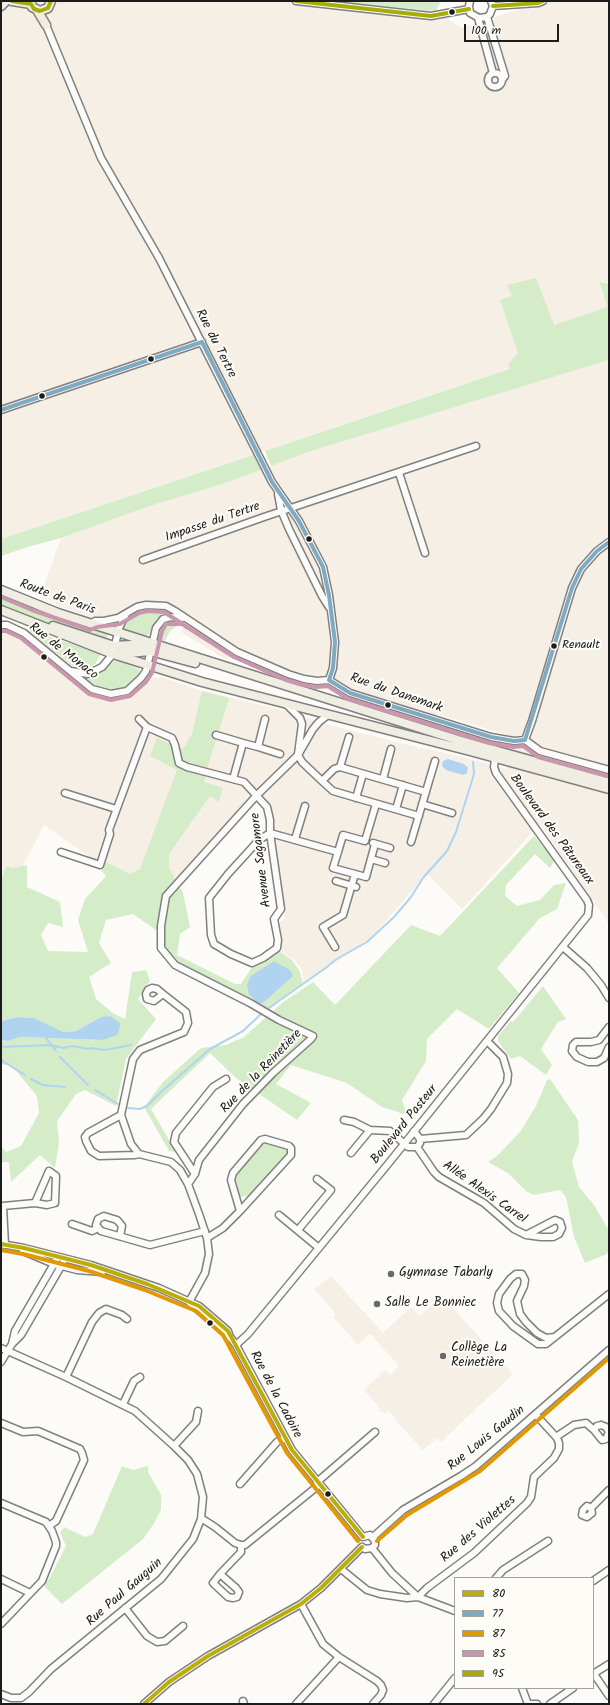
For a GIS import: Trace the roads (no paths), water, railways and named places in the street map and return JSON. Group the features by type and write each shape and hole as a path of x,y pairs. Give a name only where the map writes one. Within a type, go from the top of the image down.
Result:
{"main road":[{"path":"1,6 6,1"},
{"path":"12,1 33,5 43,11 50,4"},
{"path":"46,25 50,4"},
{"path":"33,5 46,25"},
{"name":"Route de Paris","path":"1,590 34,604 118,633 151,647 201,659 458,740 609,782"},
{"path":"1,610 113,654 147,666 208,684 609,789"},
{"path":"39,626 43,623 114,646 151,647"},
{"path":"113,654 151,647"}],"street":[{"path":"296,1 431,16 469,9"},
{"path":"470,1 469,9 473,16 478,18 487,17 492,10 492,4 538,3 544,1"},
{"path":"487,17 505,76 498,87 491,86 488,80 493,73"},
{"path":"478,18 493,73"},
{"name":"Rue du Tertre","path":"46,25 101,158 150,241 278,492 290,508 307,536 323,568 335,642 333,668 329,680"},
{"path":"493,73 499,74 502,80"},
{"path":"1,410 202,342"},
{"name":"Impasse du Tertre","path":"143,560 281,511 399,473 476,446"},
{"path":"399,473 425,553"},
{"path":"278,492 281,511 322,596 330,608"},
{"path":"609,542 597,551 581,569 572,588 525,740 540,751 609,770"},
{"path":"91,624 95,621 112,620 137,607 156,605 166,606 237,652 260,663 304,679 317,681 329,680"},
{"path":"70,671 88,674 96,671 102,666 113,654 121,623 126,614"},
{"path":"151,647 156,628 163,619 171,617 184,618"},
{"name":"Rue de Monaco","path":"1,625 7,625 24,633 92,689 111,694 127,690 142,678 147,666 151,647"},
{"name":"Rue du Danemark","path":"329,680 350,693 492,738 514,741 525,740"},
{"path":"286,704 300,718 302,724 298,755 302,762 333,791 419,816"},
{"path":"257,795 298,755 313,728 328,715"},
{"path":"61,852 100,865 110,834 108,830 120,797 125,789 147,727 138,719"},
{"path":"258,747 265,719"},
{"name":"Avenue Sagamore","path":"147,727 172,738 179,763 187,767 244,782 267,807 281,909 274,919 278,940 277,948 263,958 252,962 231,954 214,944 211,935 209,898 258,840 270,833"},
{"path":"216,735 280,754"},
{"path":"340,767 349,737"},
{"path":"233,779 243,743"},
{"path":"383,779 392,749"},
{"name":"Boulevard des Pâtureaux","path":"495,758 494,767 496,773 587,900 589,906 588,915"},
{"path":"411,842 435,761"},
{"path":"322,781 334,769 340,767 426,792"},
{"path":"356,798 363,774"},
{"path":"396,809 403,785"},
{"path":"65,793 116,809"},
{"name":"Rue de la Reinetière","path":"188,1184 195,1174 199,1160 243,1104 273,1073 313,1036 279,1020 250,1003 175,965 161,948 160,926 166,896 257,795"},
{"path":"365,841 376,804"},
{"path":"422,804 452,812"},
{"path":"294,839 305,806"},
{"path":"270,833 338,852"},
{"path":"375,844 366,877 333,868 343,835 390,848"},
{"path":"371,859 385,863"},
{"path":"335,947 323,927 343,915 354,887 355,874"},
{"path":"336,881 354,887"},
{"name":"Boulevard Pasteur","path":"236,1345 248,1334 319,1248 588,915"},
{"path":"563,947 587,968 601,985 609,998"},
{"path":"139,1154 131,1144 121,1115 133,1059 140,1050 184,1032 188,1023 186,1012 163,994"},
{"path":"609,1027 599,1040 591,1042 576,1042 573,1045 572,1050 577,1056 588,1062 597,1062 604,1058 609,1047"},
{"path":"420,1139 466,1135 491,1109 507,1083 508,1074 502,1057 487,1041"},
{"path":"195,1174 174,1142 176,1133 213,1088 226,1079"},
{"path":"121,1115 88,1133 85,1137 86,1141 91,1151 99,1156 135,1156 139,1154 171,1162 180,1170 188,1184 205,1231 209,1254 205,1273 189,1302"},
{"path":"344,1120 354,1122 370,1130 390,1131 408,1147 417,1147 420,1143 420,1139 414,1131"},
{"path":"351,1152 370,1130"},
{"path":"207,1238 223,1228 240,1210 291,1155 291,1148 289,1146 265,1139 261,1140 233,1173 231,1180 240,1210"},
{"name":"Allée Alexis Carrel","path":"417,1147 439,1177 484,1203 514,1229 526,1235 553,1237 559,1234 562,1228 560,1222 555,1220 526,1235"},
{"path":"3,1244 2,1205 35,1203 47,1205 55,1203 56,1176 49,1171 35,1203"},
{"path":"298,1230 331,1190 317,1179"},
{"path":"279,1215 319,1248"},
{"path":"120,1236 122,1226 117,1220 104,1216 98,1219 96,1225 101,1232 150,1245 205,1231"},
{"path":"72,1224 92,1230 98,1228"},
{"name":"Rue de la Cadoire","path":"3,1244 91,1265 147,1284 199,1306 220,1323 228,1331 230,1338 236,1345 292,1450 363,1537"},
{"name":"Rue de la Cadoire","path":"12,1246 54,1264 77,1270 110,1272"},
{"path":"1,1362 12,1344 21,1335 40,1289 58,1257"},
{"path":"34,1306 46,1293 65,1259"},
{"path":"555,1337 546,1338 537,1333 520,1314 517,1301 524,1286 525,1280 522,1274 516,1274 510,1279 499,1294 497,1303 499,1311 513,1326 538,1344 546,1344 555,1337 609,1294"},
{"path":"40,1289 46,1293"},
{"path":"66,1377 92,1322 99,1313 106,1309 122,1315 127,1319"},
{"name":"Rue Paul Gauguin","path":"1,1348 66,1377 135,1411 188,1460 197,1474 203,1497 201,1519 193,1539 162,1580 125,1608 51,1669 29,1692 21,1698 11,1698 1,1694"},
{"name":"Rue Louis Gaudin","path":"373,1537 403,1510 476,1466 609,1350"},
{"path":"123,1404 134,1381 140,1377"},
{"path":"174,1446 196,1422 198,1411"},
{"path":"536,1415 556,1437 574,1425 586,1423 594,1430"},
{"path":"1,1423 23,1432 38,1431 80,1449 82,1453 84,1460 56,1521 50,1526"},
{"path":"201,1519 235,1543 241,1545 249,1542 375,1432"},
{"name":"Rue des Violettes","path":"418,1597 427,1588 474,1553 526,1503 531,1497 534,1477 554,1458 559,1449 559,1443 556,1437"},
{"path":"240,1484 277,1442 285,1438"},
{"path":"591,1508 609,1490"},
{"path":"1,1502 46,1522 50,1526 56,1542 56,1546 42,1581 1,1624"},
{"path":"370,1535 373,1537 375,1540 375,1545 372,1548 369,1550 362,1547 360,1544 363,1537 370,1535"},
{"path":"497,1577 503,1570 548,1541"},
{"path":"220,1574 241,1552 241,1545"},
{"path":"144,1704 169,1682 208,1656 301,1604 341,1570 362,1547"},
{"path":"372,1548 392,1573 418,1597 454,1611"},
{"path":"341,1570 367,1590 380,1594 407,1598 418,1597"},
{"path":"594,1580 609,1570"},
{"path":"1,1579 30,1593"},
{"path":"301,1604 323,1644 339,1658 377,1681 381,1685 383,1690 382,1695 373,1704"},
{"path":"125,1608 147,1636 157,1642 165,1641 183,1626"},
{"path":"296,1704 339,1658"},
{"path":"609,1664 594,1674 609,1696"},
{"path":"434,1704 454,1679"},
{"path":"522,1689 528,1704 537,1704"},
{"path":"550,1704 572,1689"}],"water":[{"path":"448,759 464,764 468,768 467,773 463,775 446,770 442,766 443,761"},
{"path":"274,961 290,970 293,976 263,1003 258,1003 249,994 247,985 251,976"},
{"path":"110,1016 120,1023 120,1027 117,1035 103,1040 20,1037 8,1041 1,1040 1,1021 17,1017 34,1018 63,1032 76,1031 101,1017"}],"waterway":[{"path":"269,1008 335,960 367,942 394,917 411,897 423,878 447,851 456,832 474,774 473,762"},
{"path":"128,1108 140,1109 147,1106 210,1049 243,1031 261,1014"},
{"path":"46,1038 56,1051"},
{"path":"1,1047 51,1045 63,1048 72,1046 105,1050 131,1045"},
{"path":"60,1057 88,1085"},
{"path":"1,1060 25,1075"},
{"path":"31,1079 43,1085 65,1087"},
{"path":"95,1090 118,1104"}],"place":[{"name":"Renault","path":"554,646"},
{"name":"Gymnase Tabarly","path":"391,1274"},
{"name":"Salle Le Bonniec","path":"377,1304"},
{"name":"Collège La Reinetière","path":"443,1356"}]}
